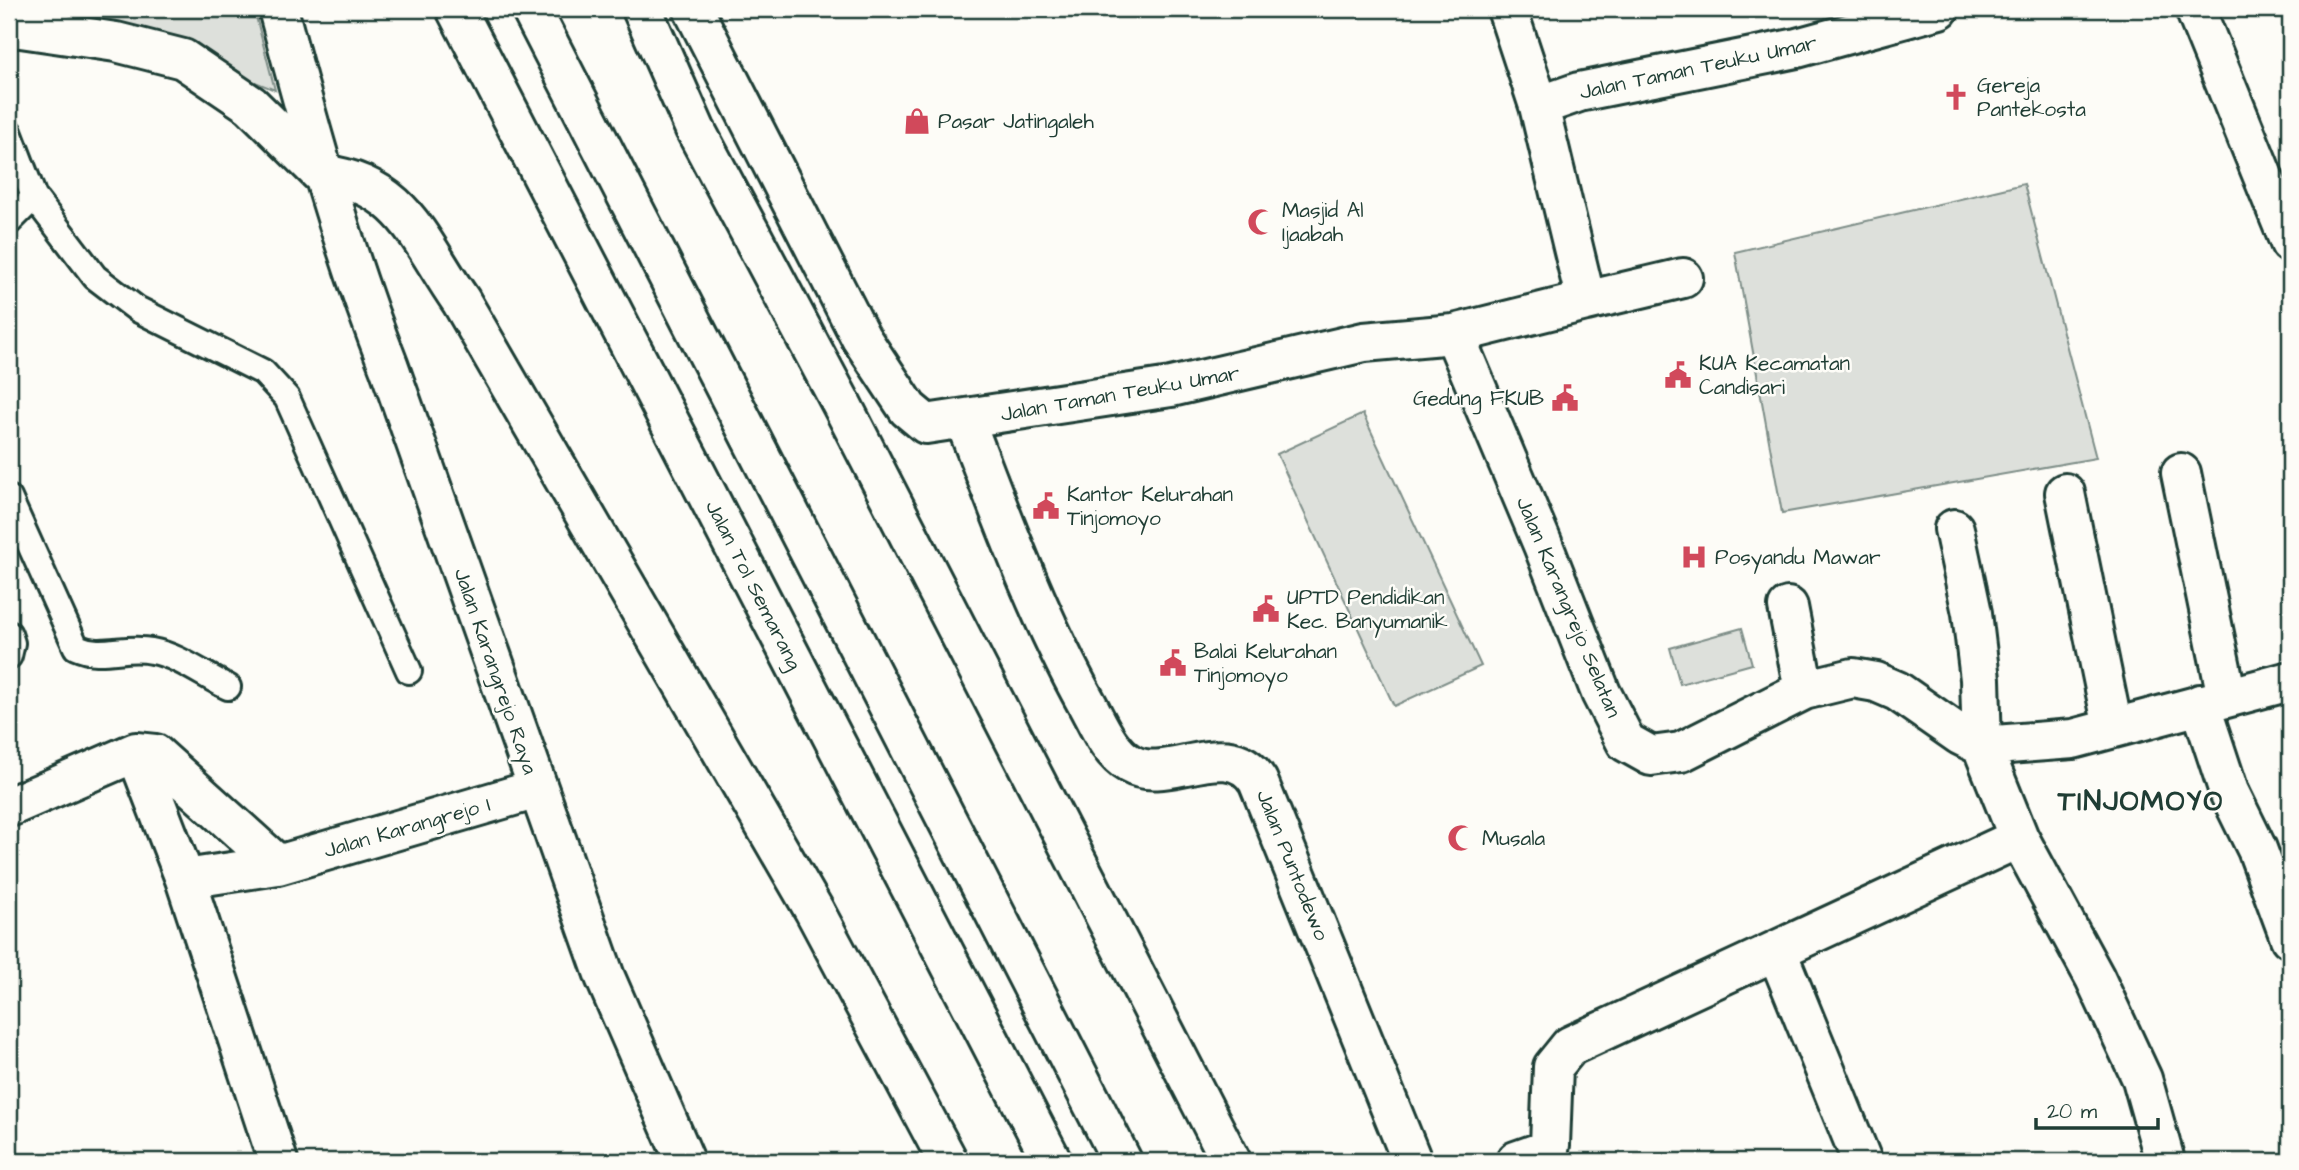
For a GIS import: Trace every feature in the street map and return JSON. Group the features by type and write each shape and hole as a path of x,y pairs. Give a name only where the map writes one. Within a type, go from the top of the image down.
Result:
{"main road":[{"path":"12,29 51,9"},
{"name":"Jalan Karangrejo Raya","path":"278,9 322,174 357,285 389,367 605,977 685,1161"},
{"name":"Jalan Tol Semarang","path":"456,9 1052,1161"},
{"path":"531,9 1122,1161"},
{"path":"642,9 695,129 848,418 1231,1161"},
{"name":"Jalan Taman Teuku Umar","path":"693,9 861,338 908,409 926,424 965,421 1171,387 1364,342 1454,334 1683,278"},
{"path":"1507,9 1539,106 1586,301"},
{"name":"Jalan Taman Teuku Umar","path":"1539,106 1579,92 1797,48 1939,9"},
{"path":"2195,9 2290,243"},
{"name":"Jalan Karangrejo Raya","path":"12,29 116,42 183,59 251,105 322,174"},
{"path":"322,174 352,178 373,188 394,204 414,227 461,301 814,910 948,1161"},
{"name":"Jalan Karangrejo Selatan","path":"1454,334 1543,545 1601,693 1626,742 1651,756 1681,752 1804,690 1853,678 1876,682 1897,691 1982,746"},
{"name":"Jalan Puntodewo","path":"965,421 1049,635 1108,741 1132,765 1144,769 1234,761 1252,771 1290,854 1412,1161"},
{"path":"2181,473 2213,701 2229,792 2257,849 2290,938"},
{"path":"2065,493 2113,728"},
{"path":"1954,529 1972,613 1980,679 1982,746 2019,838 2095,978 2142,1079 2165,1161"},
{"path":"1788,607 1804,690"},
{"path":"1982,746 2073,739 2290,681"},
{"path":"136,752 185,879 278,1161"},
{"path":"9,807 136,752 155,754 278,865"},
{"name":"Jalan Karangrejo I","path":"185,879 278,865 537,789"},
{"path":"1516,1161 1544,1151 1550,1145 1553,1067 1570,1046 2019,838"},
{"path":"1777,952 1862,1161"}],"lane":[{"path":"9,132 34,197 95,276 137,309 263,372 287,398 409,671"},
{"path":"9,222 34,197"},
{"path":"9,498 76,647 94,654 131,648 156,651 228,687"},
{"path":"9,634 12,643 9,656"}],"shaded area":[{"path":"80,9 254,9 275,90 129,31 54,20"},
{"path":"2024,184 2096,458 1782,513 1735,252"},
{"path":"1363,414 1481,666 1394,706 1277,454"},
{"path":"1742,628 1752,664 1680,684 1670,648"}],"place":[{"name":"Gereja Pantekosta","path":"1956,97"},
{"name":"Pasar Jatingaleh","path":"917,121"},
{"name":"Masjid Al Ijaabah","path":"1261,222"},
{"name":"KUA Kecamatan Candisari","path":"1678,375"},
{"name":"Gedung FKUB","path":"1565,398"},
{"name":"Kantor Kelurahan Tinjomoyo","path":"1046,506"},
{"name":"Posyandu Mawar","path":"1694,557"},
{"name":"UPTD Pendidikan Kec. Banyumanik","path":"1266,609"},
{"name":"Balai Kelurahan Tinjomoyo","path":"1173,663"},
{"name":"Musala","path":"1461,838"}],"district":[{"name":"TINJOMOYO","path":"2141,800"}]}
